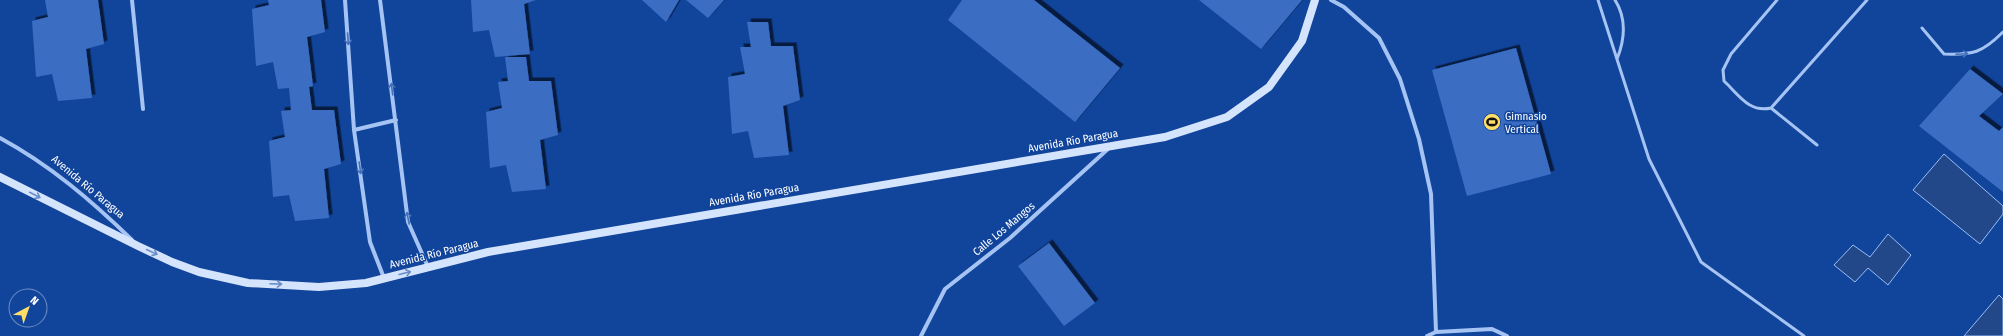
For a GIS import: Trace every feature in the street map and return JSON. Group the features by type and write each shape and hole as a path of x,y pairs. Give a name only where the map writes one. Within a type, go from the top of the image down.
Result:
{"main road":[{"name":"Avenida Río Paragua","path":"0,177 138,246 172,262 199,272 248,283 319,287 366,283 488,252 1165,137 1227,118 1269,87 1302,41 1315,0"}],"street":[{"path":"132,0 144,109"},
{"path":"345,0 354,130 370,242 384,278"},
{"path":"380,0 408,222 428,267"},
{"path":"1331,0 1344,7 1379,38 1400,79 1419,139 1431,194 1436,332"},
{"path":"354,130 396,120"},
{"name":"Avenida Río Paragua","path":"0,138 51,169 103,212 138,246"},
{"name":"Calle Los Mangos","path":"921,336 945,288 1010,238 1113,145"},
{"path":"1427,336 1436,332 1492,329 1507,336"}],"lane":[{"path":"1598,0 1649,159 1701,262 1804,336"},
{"path":"1615,0 1624,25 1622,45 1617,59"},
{"path":"1777,0 1731,54 1723,70 1724,81 1753,109 1762,110 1771,108 1867,0"},
{"path":"1922,28 1944,54 1967,55 1989,46 2003,32"},
{"path":"1771,108 1817,145"}],"water":[{"path":"1944,154 2003,206 2003,214 1980,244 1913,190"},
{"path":"1888,234 1911,255 1888,285 1868,268 1855,282 1834,265 1853,245 1870,257"},
{"path":"1999,295 2003,299 2003,336 1964,336"}],"building":[{"path":"45,0 98,0 104,44 86,49 92,98 58,101 52,74 36,77 32,21 48,17"},
{"path":"268,0 321,0 325,32 307,37 313,86 309,87 312,110 334,110 341,164 324,169 329,218 295,221 289,195 273,197 269,141 285,137 281,111 291,110 289,88 278,89 273,62 256,66 252,9 269,5"},
{"path":"471,0 536,0 524,4 530,54 495,57 489,30 473,32"},
{"path":"642,0 679,0 666,22"},
{"path":"686,0 724,0 708,18"},
{"path":"962,0 1034,0 1120,68 1075,122 948,20"},
{"path":"1199,0 1302,0 1261,49"},
{"path":"747,22 768,22 771,46 793,46 800,100 783,106 789,155 754,158 748,131 732,134 728,77 745,74 740,47 751,47"},
{"name":"Gimnasio Vertical","path":"1516,48 1551,174 1467,196 1432,70"},
{"path":"505,57 526,57 529,81 551,81 558,135 540,140 546,189 512,192 506,165 490,168 486,112 502,108 498,82 508,81"},
{"path":"1970,69 2003,94 1979,116 1999,131 2003,127 2003,192 1919,126"},
{"path":"1049,243 1095,303 1064,326 1018,266"}],"place":[{"name":"Gimnasio Vertical","path":"1492,122"}]}
